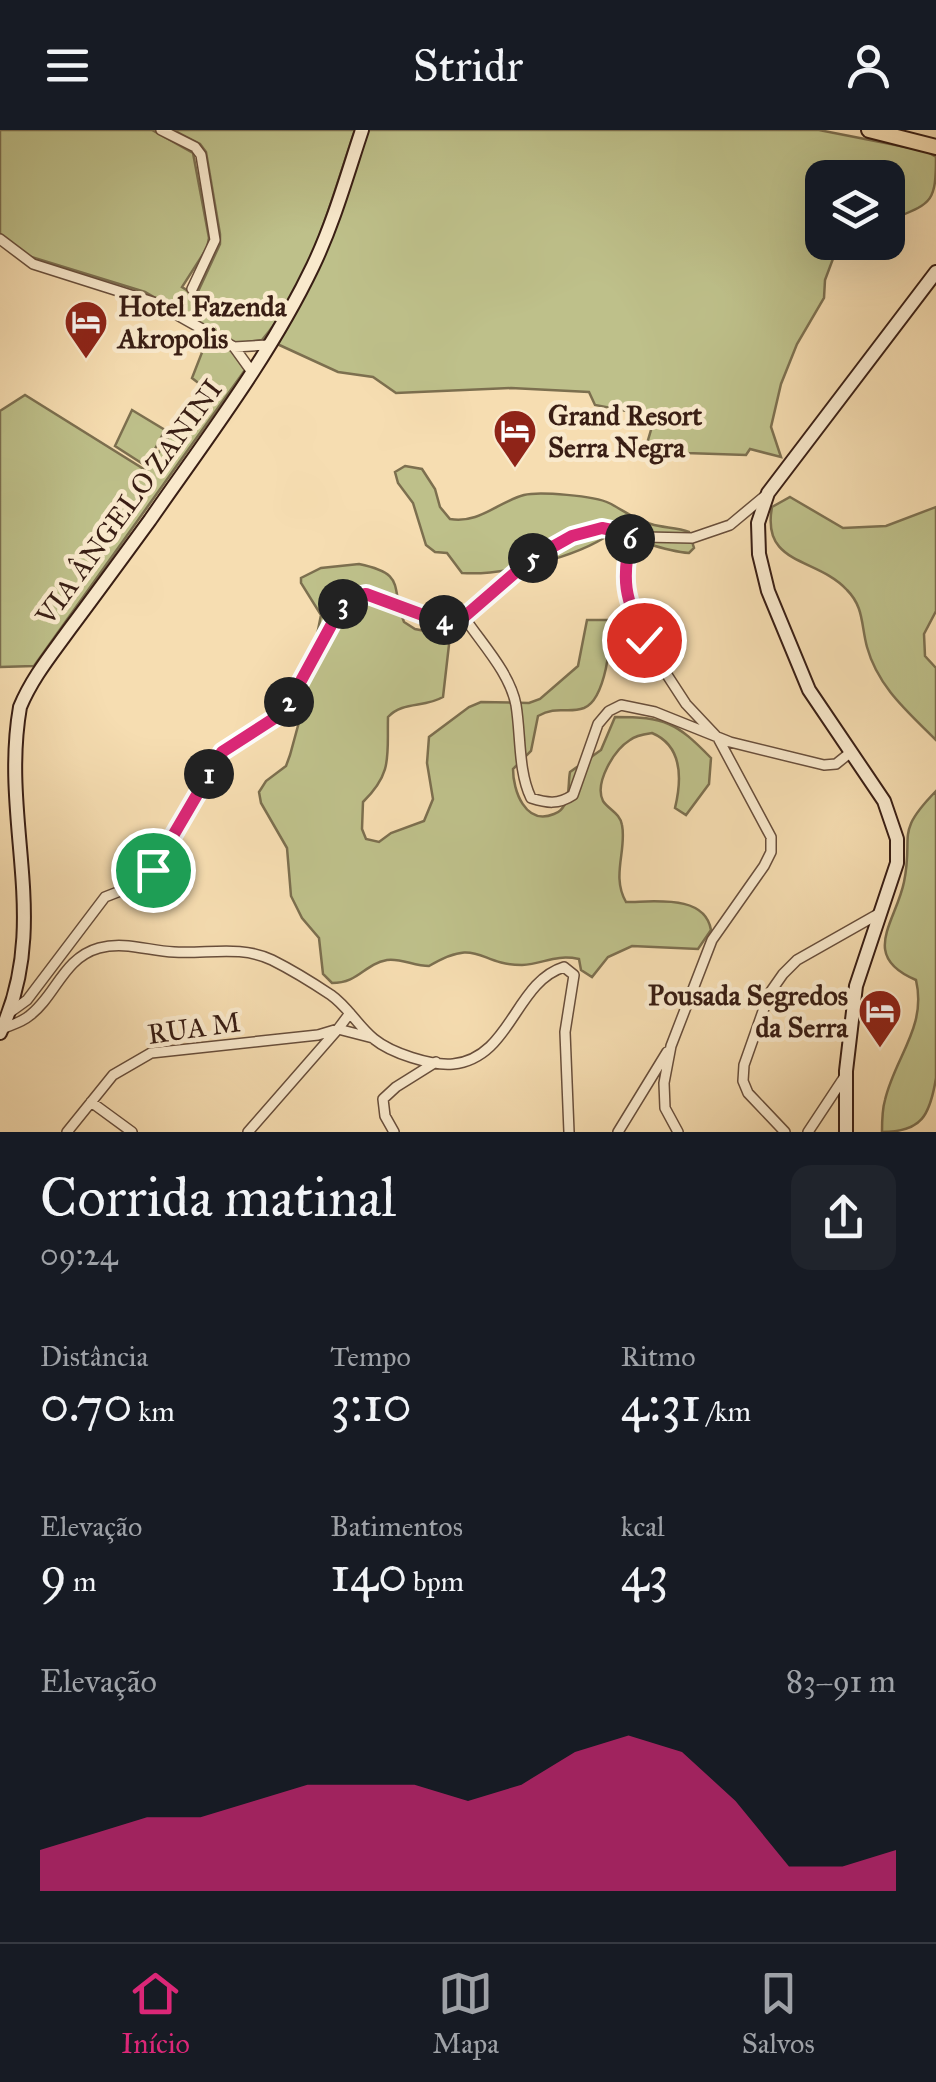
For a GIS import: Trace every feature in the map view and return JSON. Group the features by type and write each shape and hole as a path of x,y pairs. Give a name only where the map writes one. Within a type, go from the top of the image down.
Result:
{"main road":[{"path":"869,130 909,134 936,148"}],"street":[{"path":"161,130 201,154 215,240 192,289"},
{"name":"VIA ÂNGELO ZANINI","path":"1,1031 18,970 19,930 2,797 6,750 18,712 37,673 148,523 268,345 316,261 362,130"},
{"path":"0,240 22,258 134,294 234,347 252,372"},
{"path":"9,1013 27,1000 105,898 153,870 222,752 284,712 346,598 366,594 439,621 464,617 531,559 572,536 602,528 644,538 692,538 730,525 768,494 936,272"},
{"path":"234,347 268,345"},
{"path":"768,494 758,523 768,591 809,690 884,802 897,839 897,863 856,986 846,1076 846,1132"},
{"path":"631,534 623,574 628,602 644,640 686,704 718,738 770,837 770,852 712,940 671,1046 664,1108 678,1132"},
{"path":"464,617 502,672 515,701 524,784 531,798 550,804 573,795 598,724 609,711 622,705 655,712 718,738 824,766 836,764 850,752"},
{"path":"785,1132 742,1082 744,1065 769,994 797,960 880,913"},
{"path":"1,1031 31,1015 73,962 96,948 124,944 173,952 248,951 332,996 386,1047 455,1064 484,1051 502,1036 532,991 552,971 564,967 574,975 565,1032 568,1132"},
{"path":"248,1132 350,1013"},
{"path":"338,1029 373,1038"},
{"name":"RUA M","path":"67,1132 113,1075 152,1053 318,1036 338,1029"},
{"path":"618,1132 671,1046"},
{"path":"394,1132 384,1116 383,1100 389,1091 436,1062"},
{"path":"808,1132 846,1076"},
{"path":"91,1102 132,1132"}],"green space":[{"path":"0,130 152,130 193,153 209,238 207,248 182,287 196,296 220,244 220,234 206,152 200,144 173,130 355,130 318,240 294,292 262,340 234,344 145,292 25,255 0,234"},
{"path":"366,130 819,130 926,151 936,157 932,194 905,214 905,160 805,160 805,260 832,260 824,298 797,344 781,384 771,427 781,457 750,449 746,455 646,447 653,423 637,413 595,405 589,392 511,388 396,393 373,377 338,372 275,343"},
{"path":"208,337 232,351 245,370 34,666 0,667 0,411 25,395 147,471 201,385 192,378"},
{"path":"132,410 165,430 146,466 115,446"},
{"path":"405,466 422,469 450,519 470,518 524,495 580,496 602,500 645,522 689,532 694,548 689,553 679,552 610,534 579,550 539,563 462,573 447,553 435,552 426,545 413,503 395,472"},
{"path":"790,497 843,528 886,526 936,507 936,611 924,634 925,656 936,668 936,740 895,698 878,674 852,596 835,579 794,558 775,540 772,507"},
{"path":"359,564 391,577 404,622 415,629 450,636 443,697 400,709 388,717 384,773 363,802 362,829 366,839 379,842 391,833 424,821 433,799 427,763 429,737 481,702 529,703 540,699 578,666 587,620 609,620 608,655 597,694 584,708 538,716 531,751 513,769 515,787 528,811 535,815 559,811 567,800 570,772 601,750 615,717 658,720 688,736 711,758 709,784 686,815 675,808 679,775 675,755 670,746 652,733 632,738 618,751 603,776 601,794 622,825 619,873 626,902 677,902 699,910 711,930 698,949 632,946 608,957 592,977 581,970 579,959 522,965 469,952 429,966 387,960 341,982 332,983 323,974 319,938 302,918 291,896 287,848 261,803 259,792 266,781 286,766 290,755 302,711 302,671 314,650 321,615 301,578 321,568"},
{"path":"936,791 936,1078 931,1102 922,1119 906,1129 882,1132 885,1100 914,1027 918,997 916,980 889,960 886,937 904,882 910,826"}],"place":[{"name":"Hotel Fazenda Akropolis","path":"86,360"},
{"name":"Grand Resort Serra Negra","path":"515,469"},
{"name":"Pousada Segredos da Serra","path":"880,1049"}],"route":[{"path":"153,870 222,752 284,712 346,598 366,594 439,621 464,617 531,559 572,536 602,528 631,534 623,574 628,602 644,640"}]}
